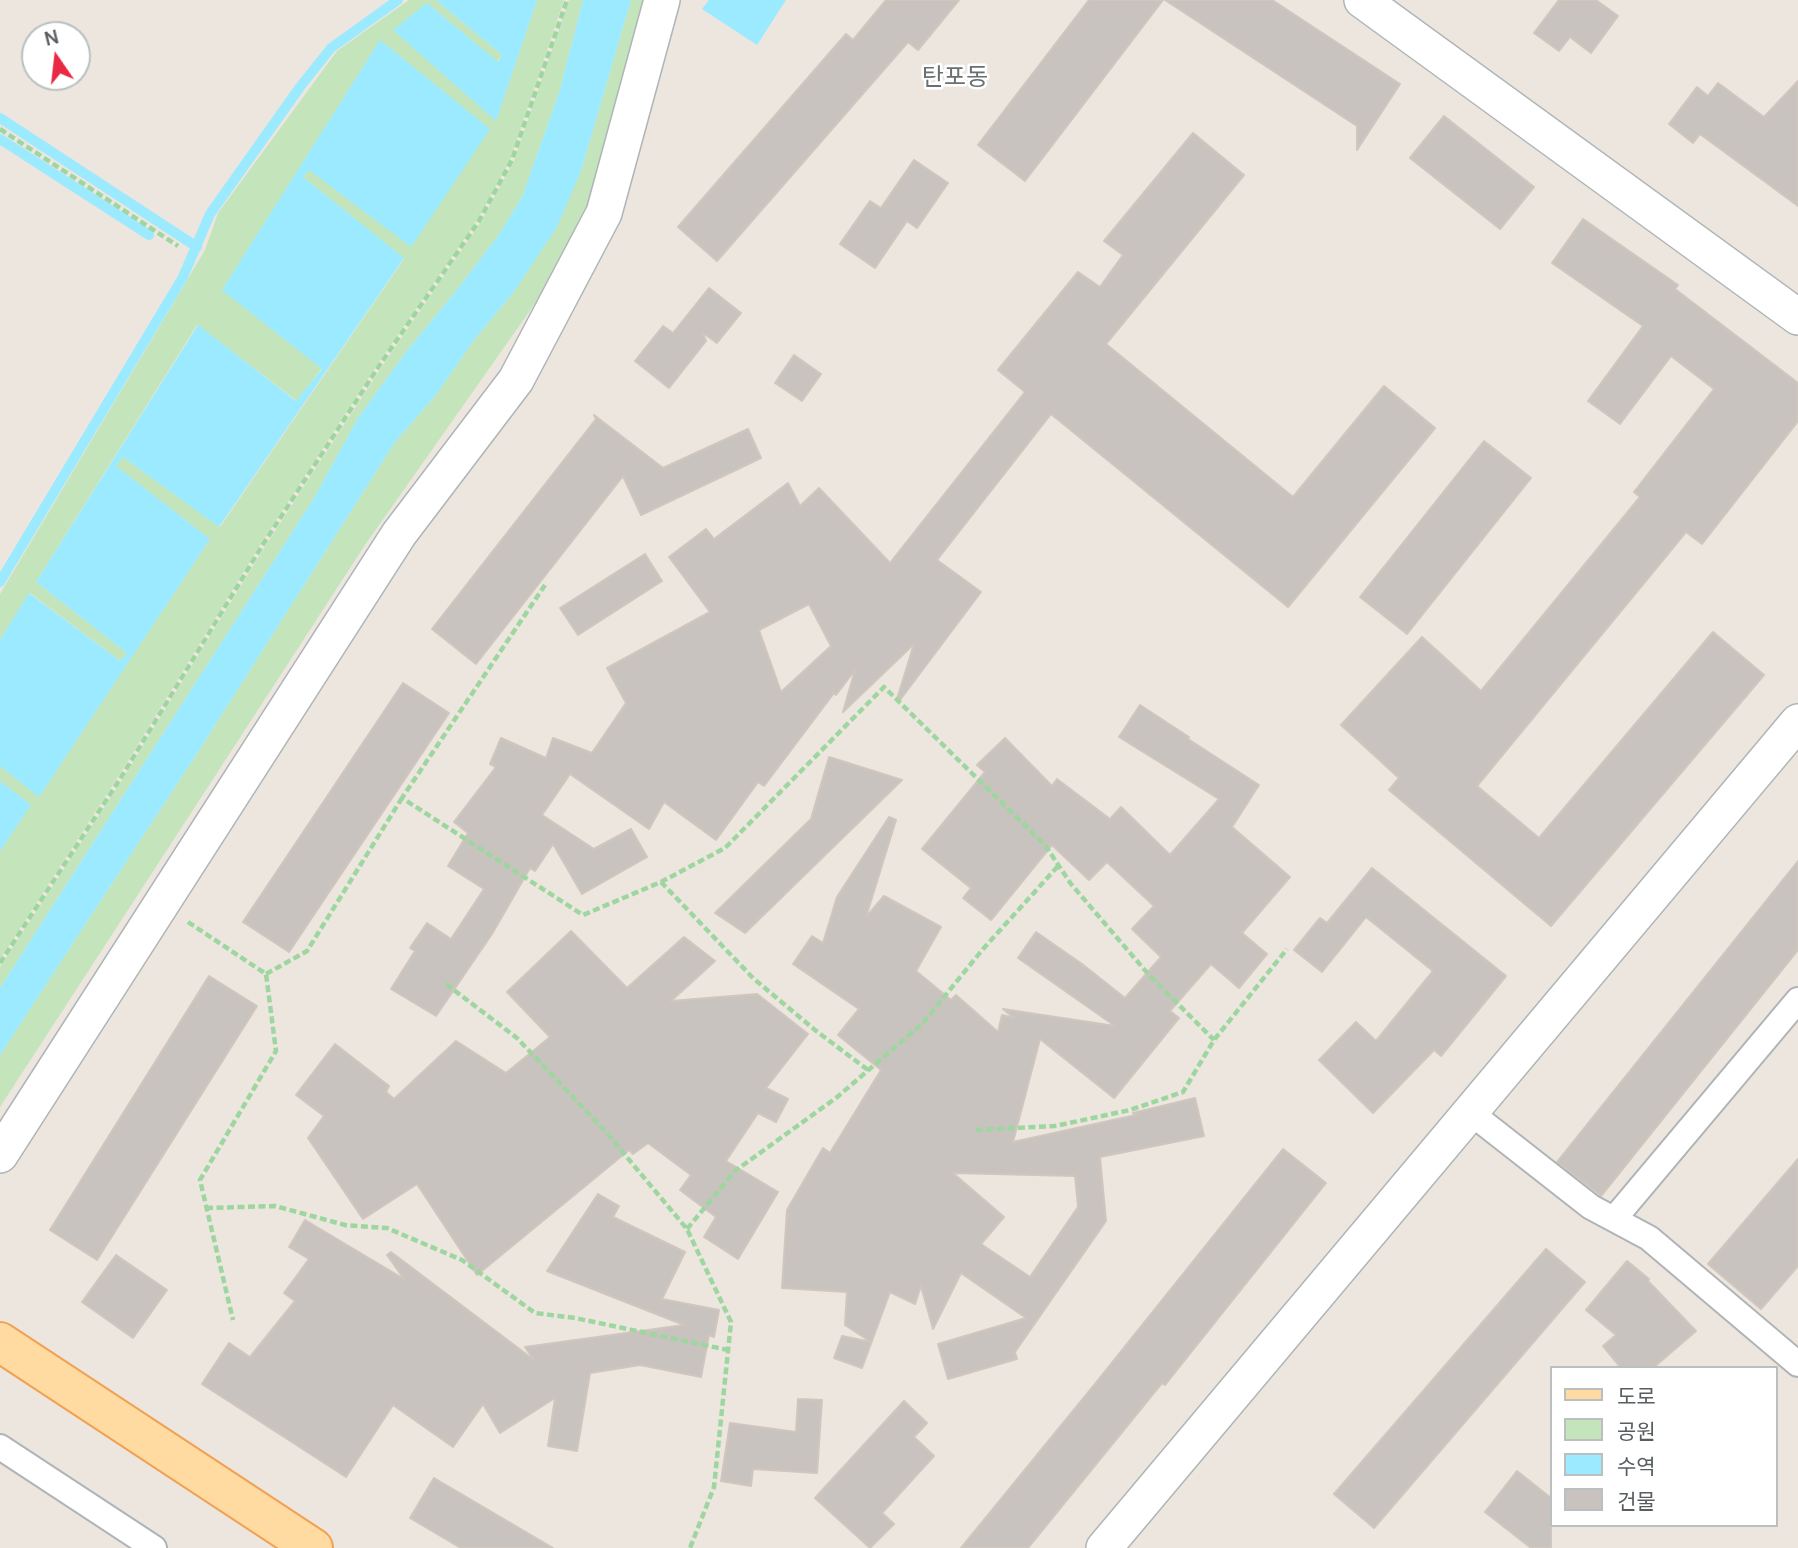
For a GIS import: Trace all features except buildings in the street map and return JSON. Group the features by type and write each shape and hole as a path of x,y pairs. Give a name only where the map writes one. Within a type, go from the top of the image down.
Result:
{"main road":[{"path":"0,1342 313,1548"}],"street":[{"path":"0,1156 399,534 516,380 604,213 662,0"},
{"path":"1372,2 1798,317"},
{"path":"1104,1548 1798,722"},
{"path":"1614,1219 1798,1000"},
{"path":"1471,1113 1591,1208 1649,1238 1798,1364"},
{"path":"0,1447 154,1548"}],"path":[{"path":"0,963 120,779 261,547 379,366 479,221 512,160 567,0"},
{"path":"0,129 177,246"},
{"path":"266,974 306,951 402,798 545,585"},
{"path":"402,798 583,915 661,883 725,848 884,687 1045,845 1071,884 1149,975 1214,1040"},
{"path":"687,1229 735,1171 836,1098 922,1024 983,949 1059,865"},
{"path":"661,883 754,979 868,1070"},
{"path":"160,904 266,974 276,1051 200,1180 233,1320"},
{"path":"976,1130 1055,1126 1130,1110 1183,1092 1214,1040 1287,949"},
{"path":"446,984 517,1038 605,1131 687,1229 731,1322 714,1487 690,1548"},
{"path":"206,1208 275,1206 345,1225 387,1228 462,1260 535,1313 575,1318 728,1350"}],"green space":[{"path":"409,0 436,0 502,55 497,62 427,3 496,120 537,0 564,0 510,160 478,219 377,365 260,545 118,777 0,959 0,851 30,805 0,781 0,766 39,796 210,539 115,466 123,457 220,527 404,259 303,177 380,41 223,289 322,368 297,401 197,325 36,582 127,653 120,661 30,593 0,640 0,594 205,250 218,213 337,51"},
{"path":"569,0 583,0 559,93 522,197 498,236 406,352 358,418 314,498 0,988 0,967 122,780 264,548 381,368 481,222 514,161"},
{"path":"631,0 653,0 582,232 365,545 0,1107 0,1055 196,755 395,442 436,395 474,340 513,293 581,171"}],"water":[{"path":"436,0 537,0 496,121 393,30 427,3 498,62 502,55"},
{"path":"583,0 631,0 581,171 557,227 513,293 474,340 436,395 395,442 196,755 0,1055 0,988 314,498 358,418 406,352 498,236 522,197 559,93"},
{"path":"709,0 786,0 757,45 702,9"},
{"path":"380,40 490,129 411,247 309,170 303,177 404,258 219,527 123,457 116,466 210,539 39,797 0,766 0,640 29,593 120,661 127,653 36,582 198,325 296,401 322,369 222,290"},
{"path":"0,781 31,805 0,851"}],"waterway":[{"path":"0,582 183,277 210,214 331,48 398,0"},
{"path":"0,118 197,247"},
{"path":"0,139 149,235"}],"district":[{"name":"탄포동","path":"955,78"}]}
